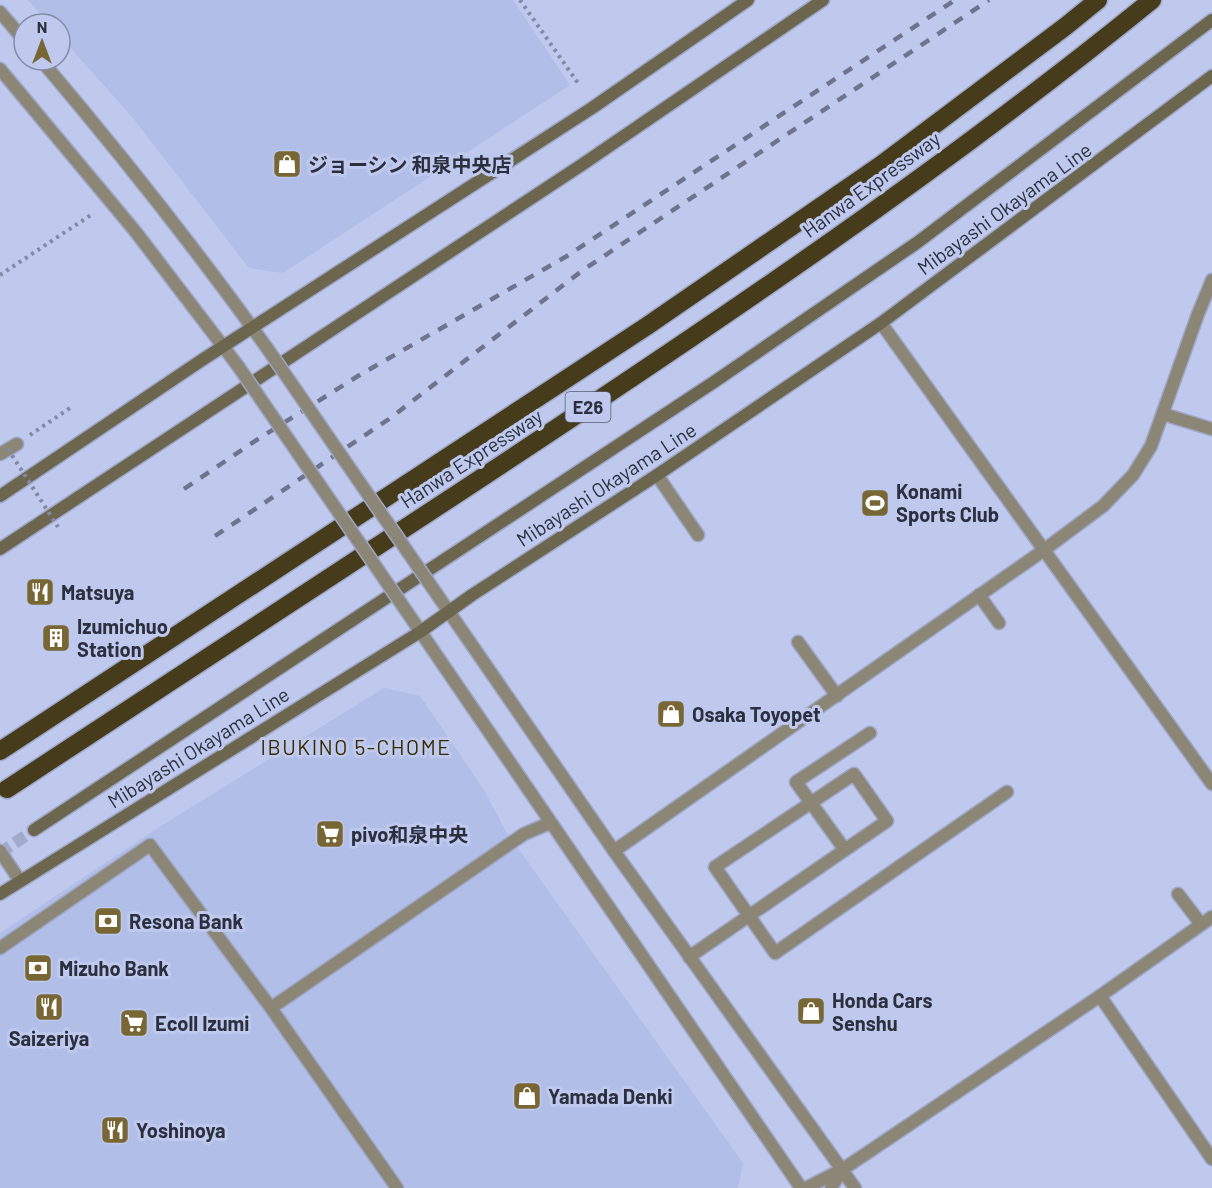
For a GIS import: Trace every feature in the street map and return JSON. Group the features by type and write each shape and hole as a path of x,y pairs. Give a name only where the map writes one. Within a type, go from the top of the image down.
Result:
{"highway":[{"name":"Hanwa Expressway","path":"0,751 647,326 881,165 1098,0"},
{"name":"Hanwa Expressway","path":"7,789 669,354 901,192 1086,54 1152,0"}],"main road":[{"path":"0,496 252,327 592,108 748,0"},
{"path":"0,549 583,164 823,0"},
{"name":"Mibayashi Okayama Line","path":"34,830 704,388 918,242 1212,21"},
{"name":"Mibayashi Okayama Line","path":"0,894 420,632 657,475 881,322 1212,76"}],"street":[{"path":"0,12 12,26"},
{"path":"0,69 135,231 224,346 801,1188"},
{"path":"51,72 98,127 252,327 614,851 855,1188"},
{"path":"614,851 1044,550 1103,506 1133,475 1151,446 1212,280"},
{"path":"881,322 1212,784"},
{"path":"1163,414 1212,429"},
{"path":"657,475 698,535"},
{"path":"979,595 999,623"},
{"path":"798,642 837,696"},
{"path":"844,850 796,782 870,733"},
{"path":"689,957 748,917 844,850 887,821 854,774 715,867 748,917 775,953 1007,792"},
{"path":"271,1008 524,834 550,823"},
{"path":"0,948 150,845 271,1008 397,1188"},
{"path":"0,851 20,880"},
{"path":"1178,894 1201,924"},
{"path":"806,1188 843,1169 1100,996 1212,917"},
{"path":"1100,996 1212,1159"},
{"path":"831,1188 843,1169"}],"path":[{"path":"520,0 580,86"},
{"path":"0,275 94,213"},
{"path":"58,527 8,449 70,408"}],"shaded area":[{"name":"ジョーシン 和泉中央店","path":"28,0 513,0 570,85 283,273 249,268 133,118 72,49 72,12 38,12"},
{"path":"384,688 420,696 484,790 505,830 743,1163 738,1188 0,1188 0,933 161,826"}],"tunnel":[{"path":"0,853 34,830"}],"railway":[{"path":"184,489 358,376 567,256 955,0"},
{"path":"215,536 389,419 583,270 989,0"}],"place":[{"name":"ジョーシン 和泉中央店","path":"287,164"},
{"name":"Konami Sports Club","path":"875,503"},
{"name":"Matsuya","path":"40,592"},
{"name":"Izumichuo Station","path":"56,638"},
{"name":"Osaka Toyopet","path":"671,714"},
{"name":"pivo和泉中央","path":"330,834"},
{"name":"Resona Bank","path":"108,921"},
{"name":"Mizuho Bank","path":"38,968"},
{"name":"Saizeriya","path":"49,1007"},
{"name":"Honda Cars Senshu","path":"811,1011"},
{"name":"Ecoll Izumi","path":"134,1023"},
{"name":"Yamada Denki","path":"527,1096"},
{"name":"Yoshinoya","path":"115,1130"}],"district":[{"name":"IBUKINO 5-CHOME","path":"356,746"}]}
